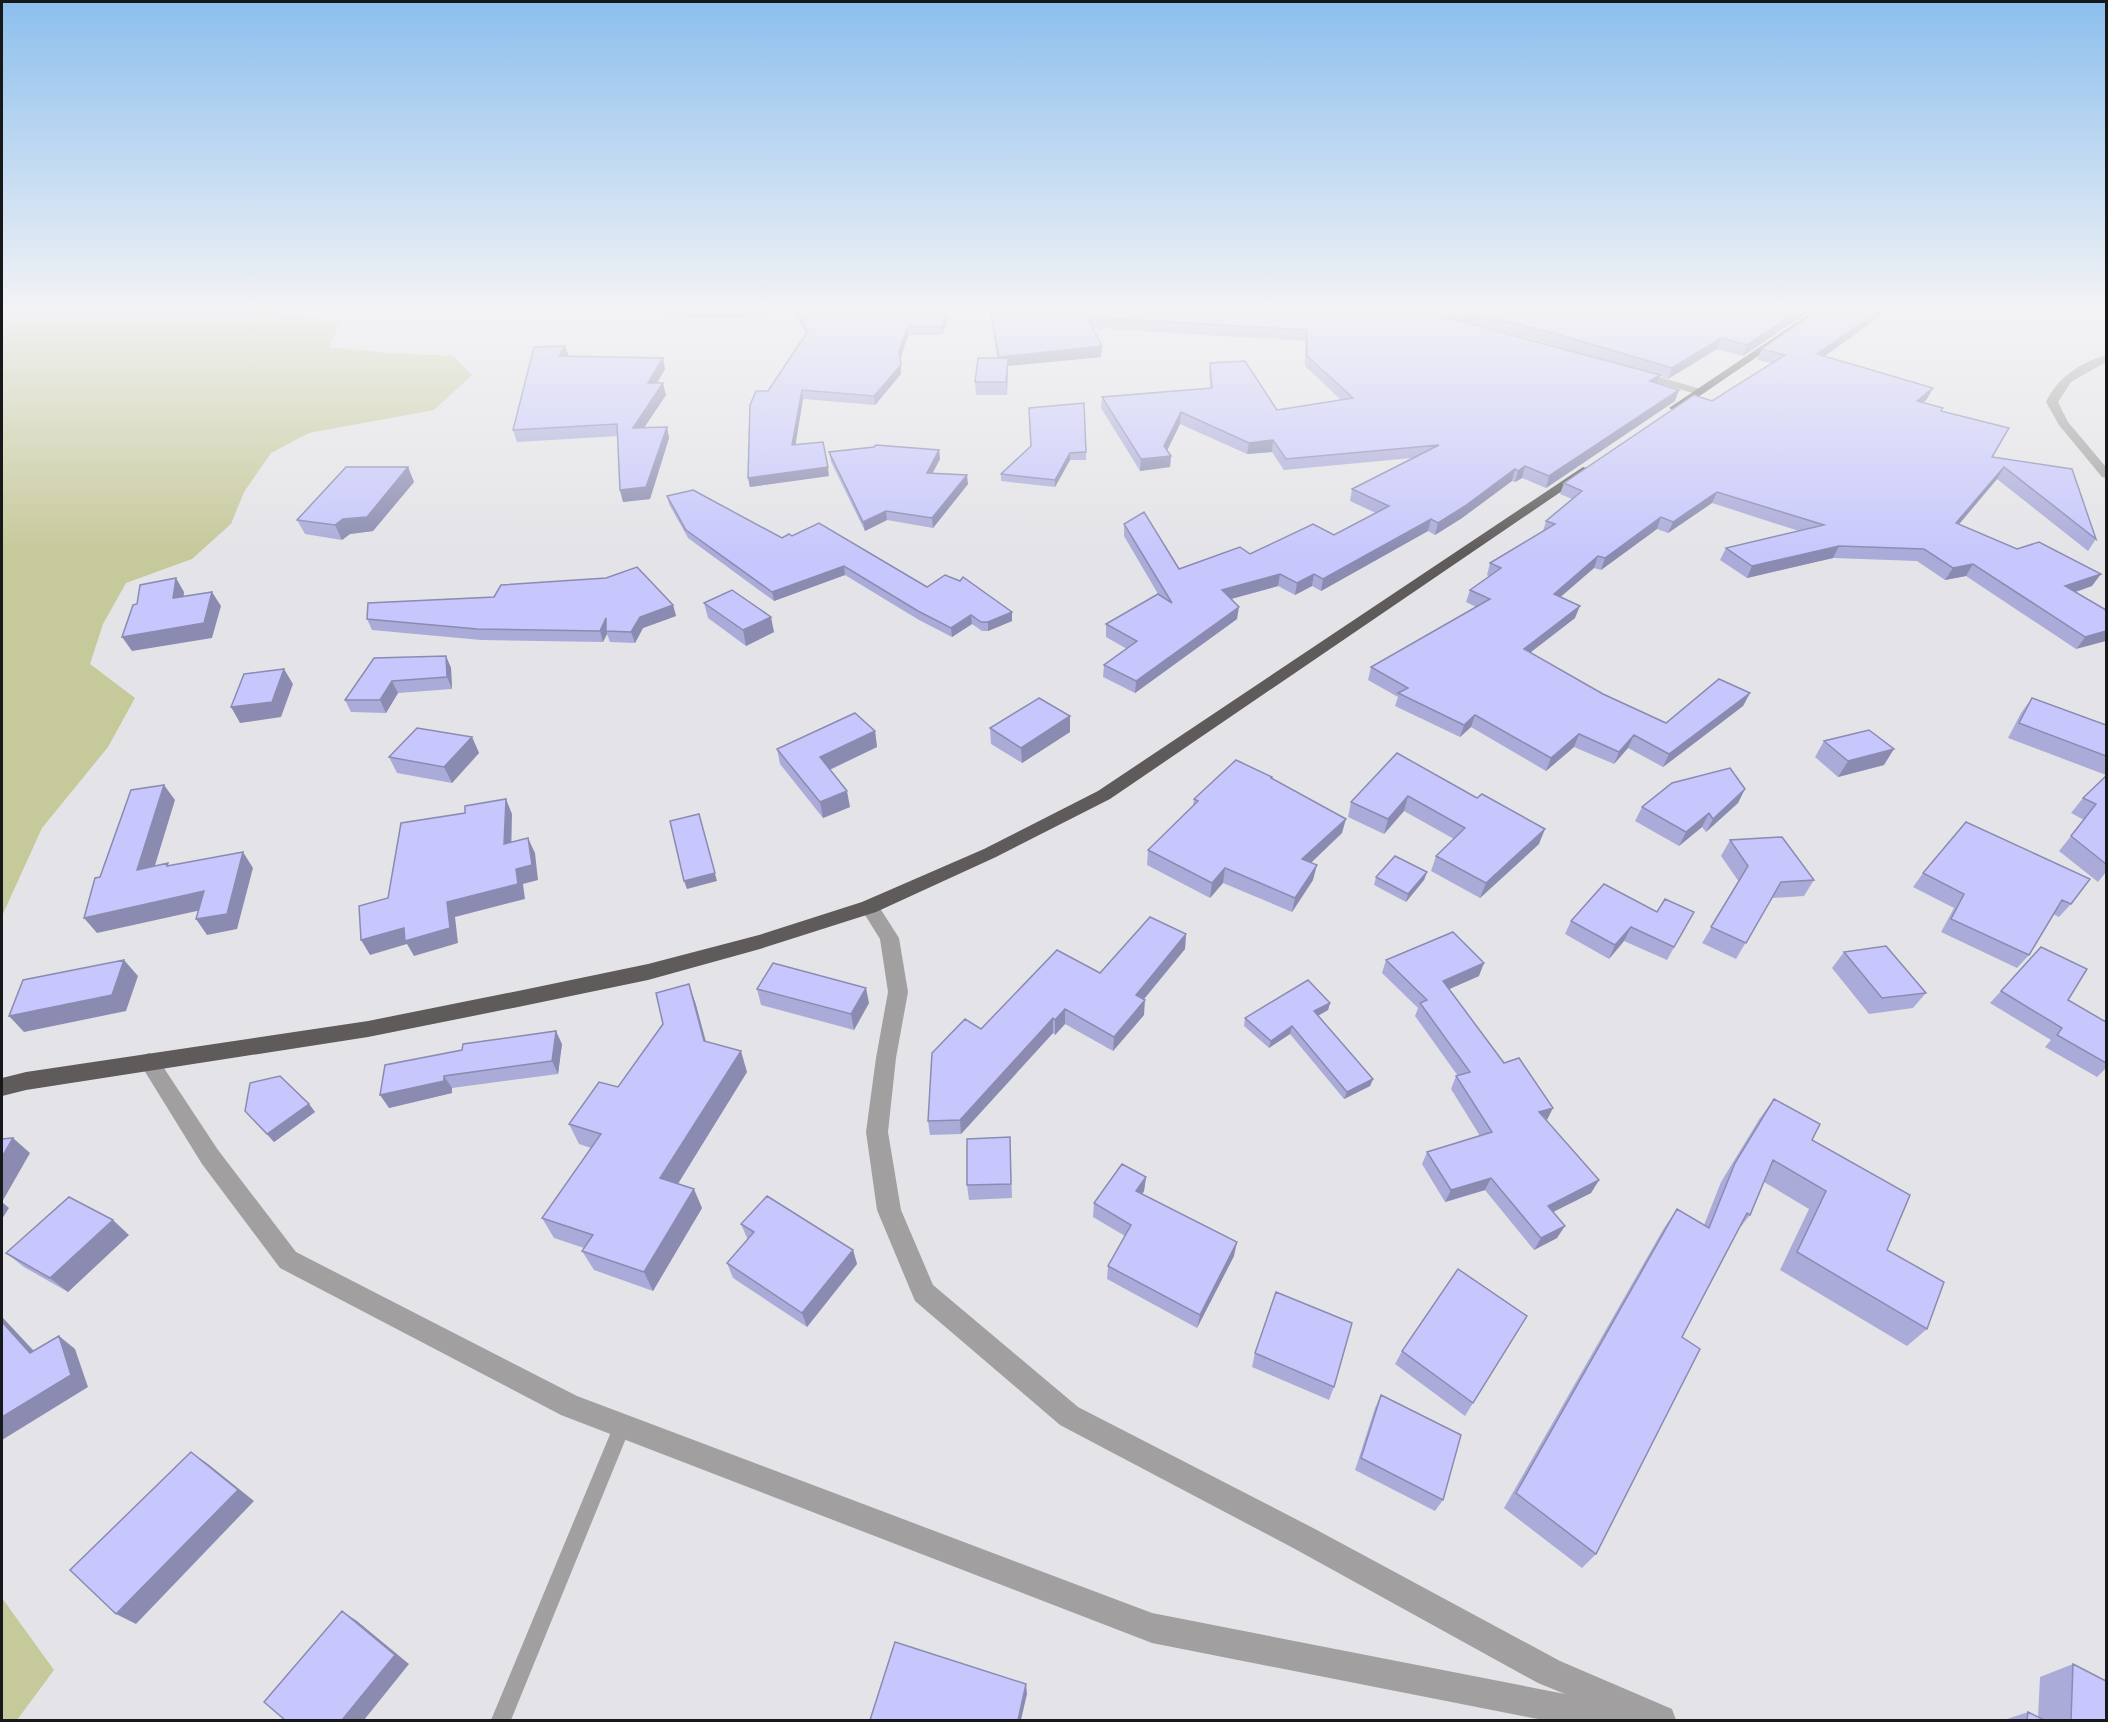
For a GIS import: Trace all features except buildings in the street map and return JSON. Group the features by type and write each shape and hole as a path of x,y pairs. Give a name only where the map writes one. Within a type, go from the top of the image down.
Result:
{"highway":[{"path":"1662,418 1699,392"},
{"path":"2,1087 368,1029 648,972 760,942 869,907 990,853 1104,795 1595,463"}],"street":[{"path":"2055,392 2052,402 2063,423 2106,474"},
{"path":"869,907 889,938 898,992 886,1058 877,1132 889,1210 924,1293 1069,1416 1305,1539 1549,1672 1661,1720"},
{"path":"149,1062 210,1157 288,1260 570,1406 1152,1628 1618,1720"}],"lane":[{"path":"501,1720 622,1426"}],"green space":[{"path":"2,392 453,392 434,410 309,433 271,453 244,492 231,524 192,559 126,583 103,624 90,664 135,698 108,747 42,828 2,916"},
{"path":"2,1598 54,1670 17,1720 2,1720"}]}
